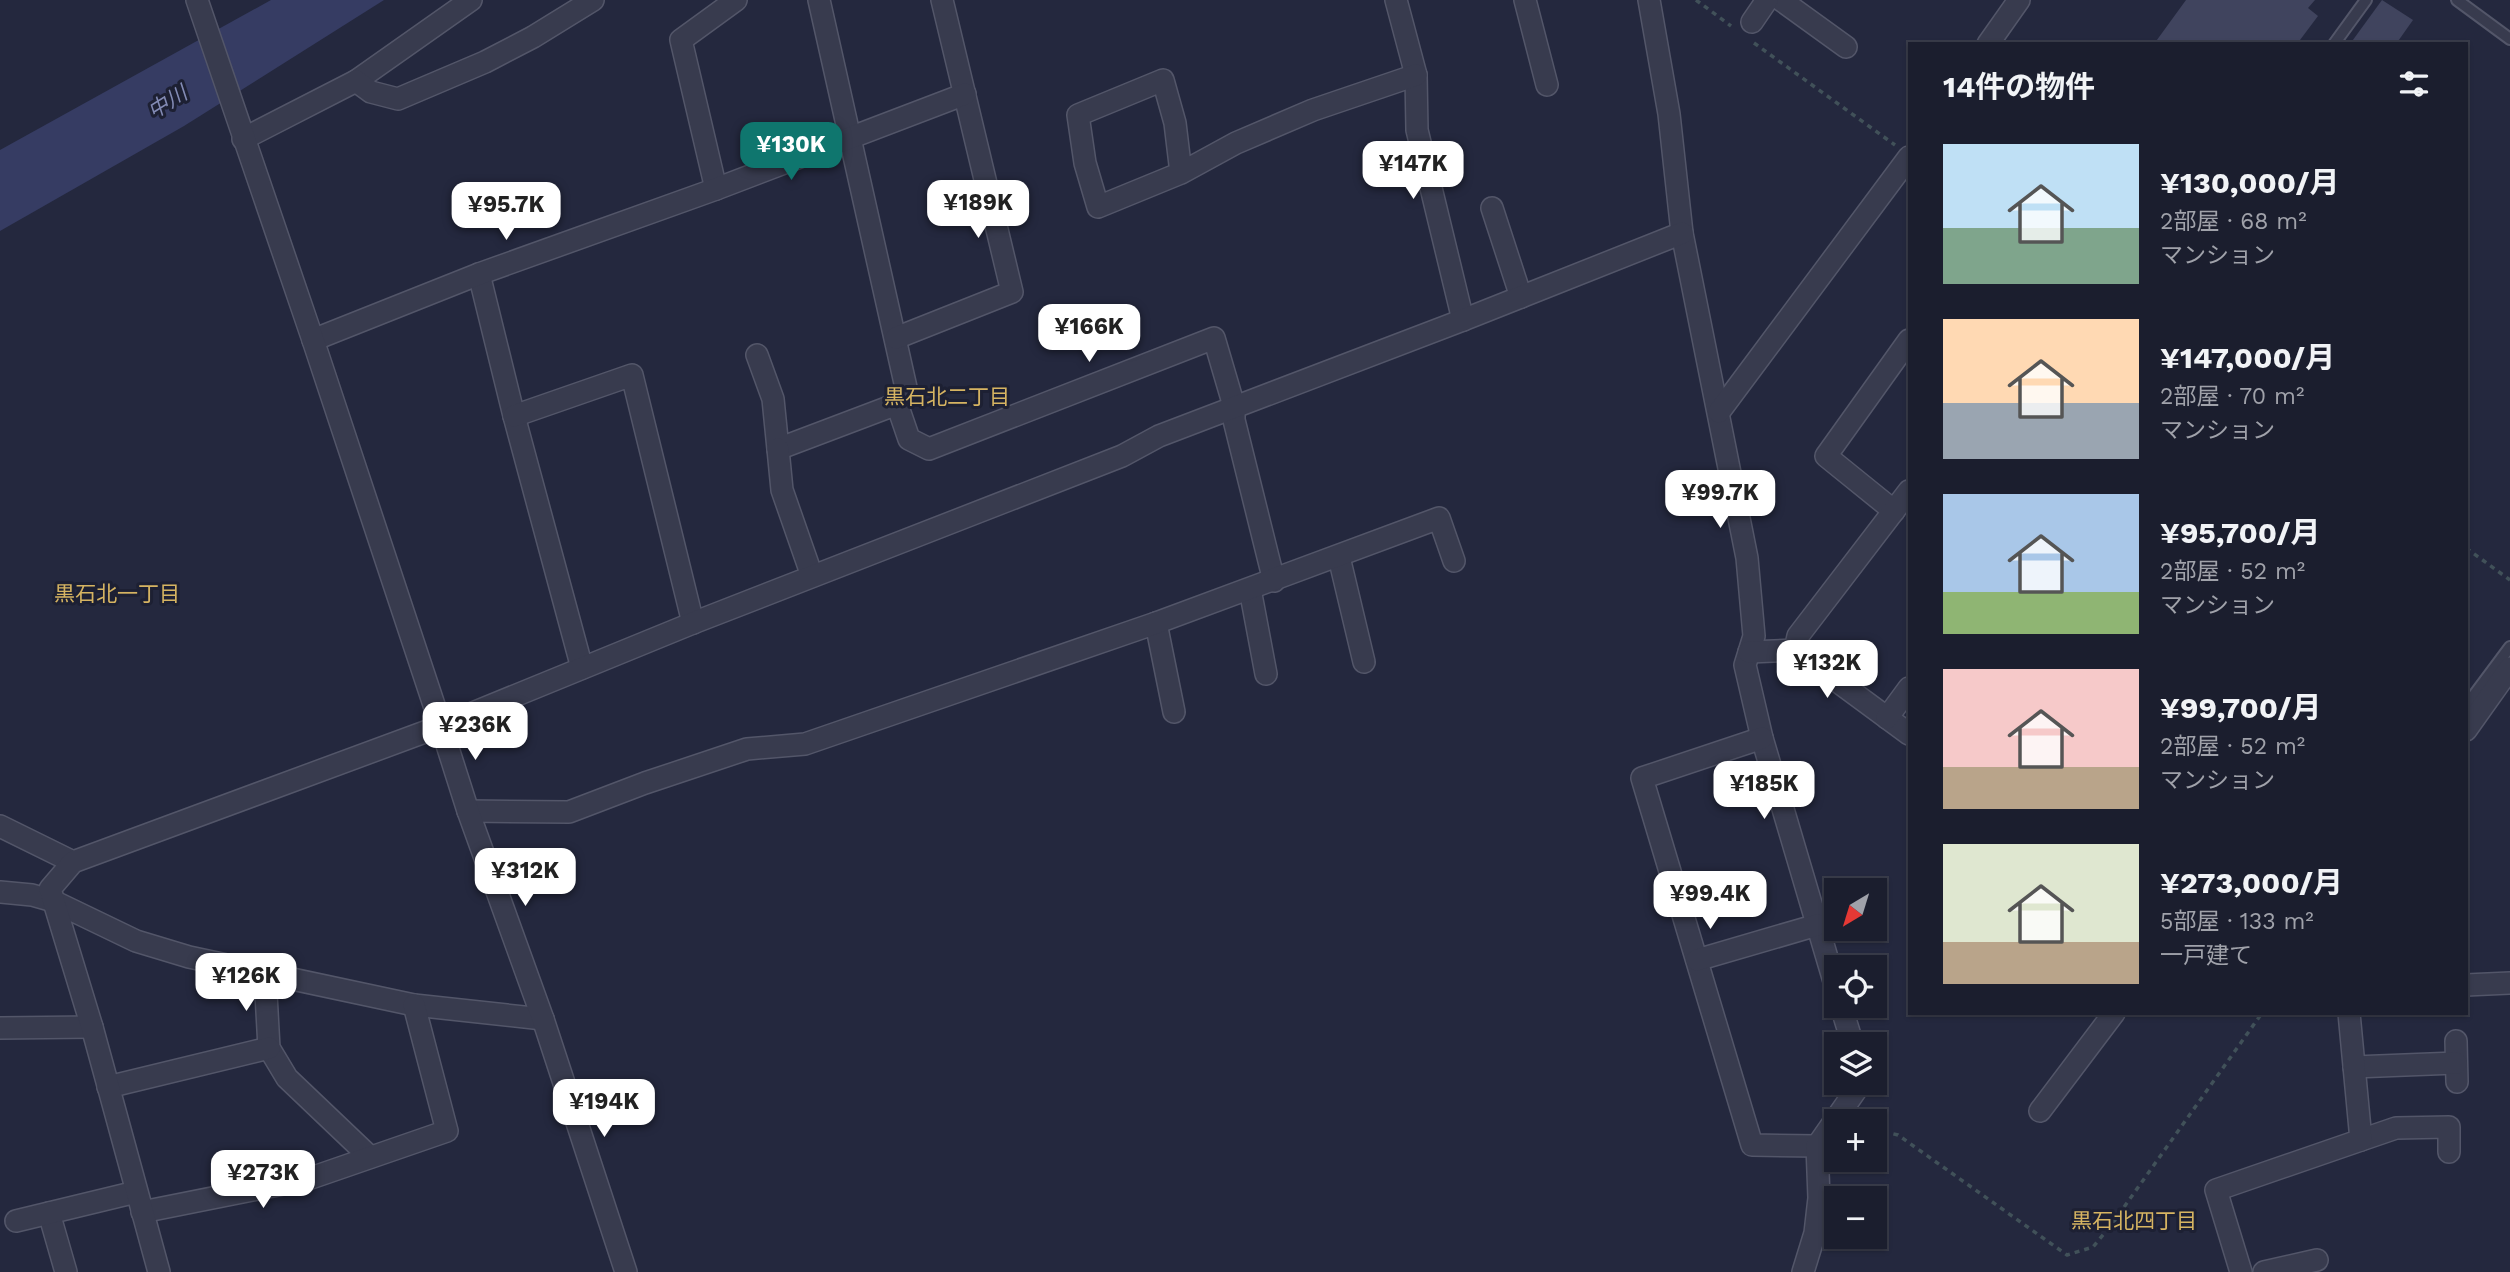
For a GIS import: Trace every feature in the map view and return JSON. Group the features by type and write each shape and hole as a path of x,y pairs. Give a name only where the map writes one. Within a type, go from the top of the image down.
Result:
{"street":[{"path":"243,139 356,81 471,0"},
{"path":"356,81 371,92 398,99 485,62 533,37 593,0"},
{"path":"716,189 681,40 736,0"},
{"path":"778,449 897,404 907,392 819,0"},
{"path":"896,338 1012,292 942,0"},
{"path":"1396,0 1416,75 1417,130 1463,320"},
{"path":"1525,0 1547,85"},
{"path":"1649,0 1669,114 1682,233 1720,412 1747,558 1754,636 1745,665 1762,738 1826,955"},
{"path":"1747,31 1767,0"},
{"path":"1781,0 1846,47"},
{"path":"1989,42 2019,0"},
{"path":"203,7 243,139 626,1272"},
{"path":"1181,173 1175,123 1163,80 1078,115 1085,163 1098,207 1181,173 1236,143 1313,110 1416,75"},
{"path":"313,340 479,274 716,189 965,93"},
{"path":"1720,412 1907,155"},
{"path":"1492,208 1521,297"},
{"path":"159,1272 92,1027 50,890 73,862 441,726 693,623 1122,456 1159,436 1234,406 1463,320 1682,233"},
{"path":"479,274 582,668"},
{"path":"897,404 909,439 929,449 1214,338 1234,406 1234,420 1274,581"},
{"path":"1894,511 1826,456 1908,341"},
{"path":"757,355 773,399 782,489 812,576"},
{"path":"514,416 632,375 693,623"},
{"path":"1796,650 1798,636 1908,492"},
{"path":"468,811 569,812 747,749 805,744 1274,581 1439,518 1454,561"},
{"path":"1339,557 1364,662"},
{"path":"1250,589 1266,674"},
{"path":"1156,623 1174,712"},
{"path":"1749,652 1796,650 1908,733"},
{"path":"2468,727 2510,668"},
{"path":"1887,718 1908,689"},
{"path":"1762,738 1642,778 1752,1145 1817,1146"},
{"path":"0,826 73,862"},
{"path":"0,892 32,895 53,901 136,941 265,975 414,1005 542,1019"},
{"path":"1697,960 1817,925"},
{"path":"265,975 269,1048 287,1078 370,1157"},
{"path":"2468,985 2510,983"},
{"path":"16,1221 49,1213 309,1179 447,1131 414,1005"},
{"path":"2040,1111 2112,1015"},
{"path":"2349,1015 2361,1140"},
{"path":"0,1028 92,1027"},
{"path":"108,1087 269,1048"},
{"path":"2354,1067 2456,1062"},
{"path":"1803,1272 1815,1233 1819,1198 1817,1146 1853,1095"},
{"path":"2241,1272 2216,1190 2396,1129 2449,1127 2449,1152"},
{"path":"49,1213 66,1272"},
{"path":"2263,1272 2316,1260"}],"lane":[{"path":"2335,42 2366,0"},
{"path":"2457,0 2510,39"},
{"path":"2468,703 2510,647"}],"path":[{"path":"1696,0 1747,31 1907,155"},
{"path":"2468,549 2510,580"},
{"path":"1887,1132 1898,1135 2067,1255 2093,1247 2261,1015"}],"water":[{"name":"中川","path":"271,0 384,0 184,126 0,231 0,150"}],"building":[{"path":"2186,0 2315,0 2308,8 2318,16 2298,42 2155,42"},
{"path":"2382,0 2413,20 2397,42 2351,42"}],"district":[{"name":"黒石北二丁目","path":"947,396"},
{"name":"黒石北一丁目","path":"117,593"},
{"name":"黒石北四丁目","path":"2134,1220"}]}
